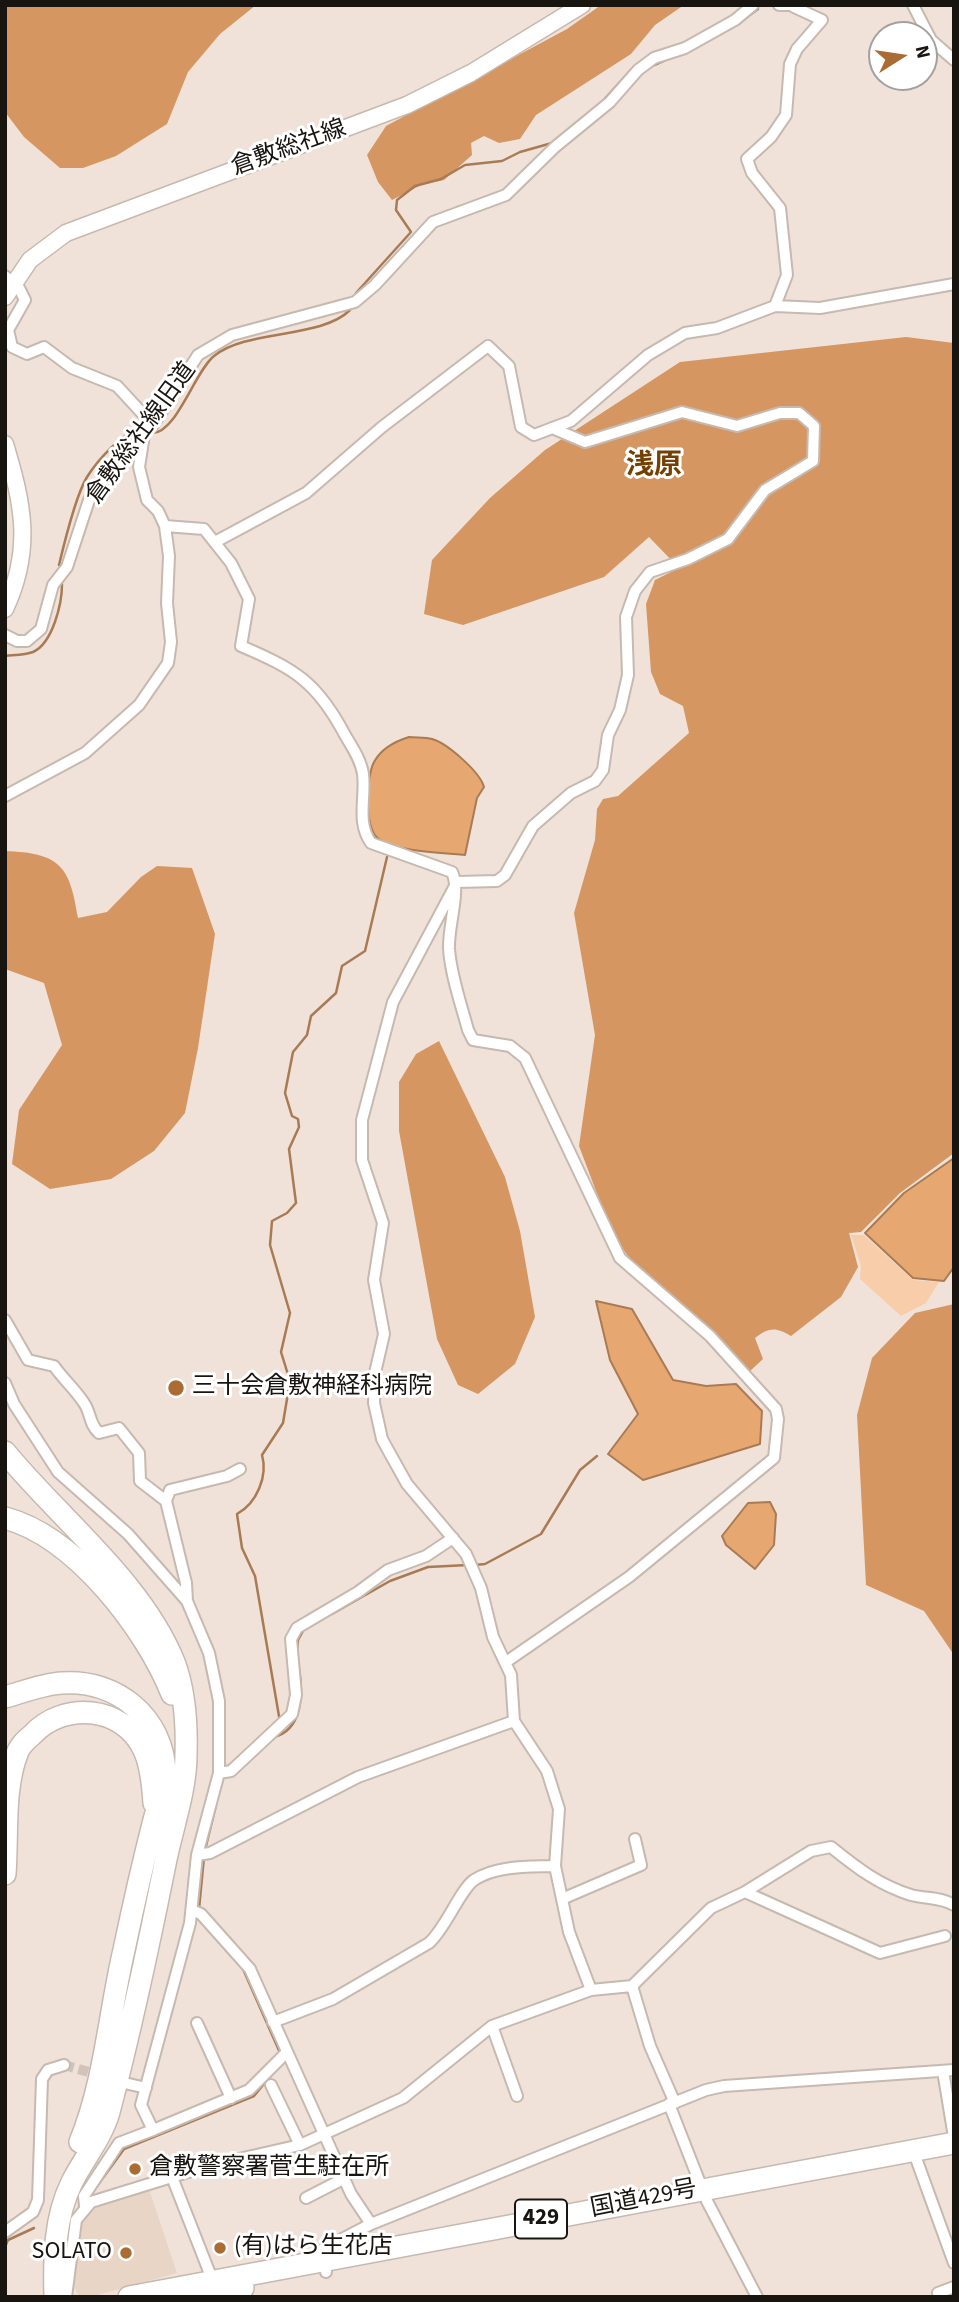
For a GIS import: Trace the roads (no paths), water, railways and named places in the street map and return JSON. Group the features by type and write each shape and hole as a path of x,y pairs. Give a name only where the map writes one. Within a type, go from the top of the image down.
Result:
{"highway":[{"path":"5,1452 39,1494 116,1574 147,1615 173,1660 184,1695 186,1756 146,1960 108,2116 71,2184 63,2205 55,2253 55,2297"},
{"path":"5,1518 32,1529 60,1547 105,1591 149,1646 184,1722"},
{"path":"5,1697 62,1683 90,1685 127,1698 151,1722 162,1746 163,1793 155,1816 123,1954 92,2113 52,2205 41,2255 41,2297"},
{"path":"5,1874 11,1781 19,1749 48,1719 77,1711 106,1715 134,1735 145,1751 155,1816"},
{"name":"国道429号","path":"129,2297 212,2279 325,2265 914,2156 954,2143"},
{"name":"国道429号","path":"914,2156 954,2154"},
{"name":"国道429号","path":"198,2297 325,2265"}],"main road":[{"name":"倉敷総社線","path":"5,297 10,279 30,260 48,245 88,222 407,104 471,73 582,5"},
{"path":"5,443 22,507 24,536 21,567 5,609"}],"street":[{"name":"倉敷総社線旧道","path":"5,635 17,641 27,641 41,629 53,585 74,550 89,499 110,470 148,431 198,355 232,335 355,302 375,285 433,222 506,195 555,147 610,102 638,70 654,58 685,48 736,20 753,5"},
{"path":"775,306 787,275 780,208 752,173 747,159 771,137 786,115 790,64 797,49 822,20 795,6 779,5"},
{"path":"913,5 931,40 954,60"},
{"path":"5,796 85,753 139,705 168,663 171,642 167,603 169,556 165,526 147,500 139,467 148,431 117,386 72,368 44,347 27,354 12,347 8,330 25,300 10,279"},
{"path":"215,541 306,493 382,427 488,346 509,366 521,427 534,435 571,421 648,355 685,333 717,328 775,306 820,308 954,284"},
{"path":"457,882 497,881 505,875 533,826 571,793 595,781 603,770 608,735 620,710 628,675 626,617 635,591 650,572 688,559 728,539 765,490 813,461 814,426 799,413 780,413 737,426 682,412 585,442 552,428"},
{"path":"165,526 204,528 231,563 249,599 241,646 275,660 320,693 360,763 363,776 362,827 365,835 382,849 452,872 457,882 452,903 450,962 473,1040 510,1046 526,1058 620,1258 710,1336 776,1409 778,1419 774,1458 629,1577 506,1661"},
{"path":"457,882 393,1002 365,1108 360,1145 365,1173 383,1223 374,1280 384,1334 375,1373 374,1393 382,1439 407,1484 453,1538 472,1566 493,1637 511,1675 514,1721 547,1771 559,1809 555,1866 569,1932 591,1990"},
{"path":"5,1320 28,1360 54,1366 85,1404 91,1425 99,1433 118,1428 139,1453 140,1481 166,1501"},
{"path":"5,1383 13,1404 58,1472 128,1534 187,1601 209,1653 219,1701 224,1773 201,1855 197,1912 141,2105 153,2130"},
{"path":"187,1601 186,1583 166,1501 170,1490 227,1476 240,1469"},
{"path":"224,1773 285,1722 295,1704 291,1639 297,1628 358,1592 388,1570 426,1556 453,1538"},
{"path":"201,1855 358,1777 514,1721"},
{"path":"562,1899 641,1865 635,1839"},
{"path":"85,2203 172,2177 300,2145 403,2098 492,2026 591,1990 632,1986 703,1914 746,1892 811,1851 831,1847 878,1884 915,1896 946,1900 954,1905"},
{"path":"272,2022 333,1999 429,1943 439,1933 473,1881 503,1869 555,1866"},
{"path":"746,1892 880,1953 945,1936"},
{"path":"197,1912 250,1969 283,2054 371,2224"},
{"path":"632,1986 650,2046 704,2195 757,2297"},
{"path":"197,2022 231,2098"},
{"path":"492,2026 517,2096"},
{"path":"66,2297 76,2220 119,2143 253,2087 283,2054"},
{"path":"5,2232 33,2212 38,2200 43,2079 48,2070 64,2065"},
{"path":"325,2265 323,2249 371,2224 672,2104 724,2086 948,2071 954,2137"},
{"path":"129,2084 146,2088"},
{"path":"271,2085 300,2145"},
{"path":"914,2156 954,2263"},
{"path":"172,2177 212,2279"},
{"path":"306,2198 345,2178"},
{"path":"939,2297 938,2293 954,2287"}],"waterway":[{"path":"739,23 758,9"},
{"path":"652,66 670,58"},
{"path":"601,103 629,72"},
{"path":"356,293 411,232 396,210 397,200 415,186 441,179 465,165 502,161 520,152 552,143"},
{"path":"152,433 161,431 169,423 207,364 228,347 321,326 350,310"},
{"path":"59,565 75,507 87,477 119,440 142,429"},
{"path":"5,656 33,652 46,640 58,611 62,584"},
{"path":"280,1722 255,1576 242,1548 237,1514 250,1503 259,1488 263,1472 262,1455 283,1423 290,1381 281,1352 290,1313 270,1245 272,1221 287,1213 296,1203 289,1149 299,1127 298,1119 292,1116 285,1093 293,1052 307,1035 311,1016 336,993 342,966 365,951 387,857"},
{"path":"475,1565 485,1564 541,1534 580,1470 597,1456"},
{"path":"332,1614 390,1581 428,1567 468,1565"},
{"path":"297,1652 298,1640 304,1629"},
{"path":"273,1737 290,1727 299,1709 299,1669"},
{"path":"226,1769 254,1743"},
{"path":"219,1792 224,1775"},
{"path":"205,1850 216,1805"},
{"path":"199,1909 204,1857"},
{"path":"199,1916 206,1927"},
{"path":"243,1969 281,2055"},
{"path":"89,2197 124,2149 254,2096 272,2074"},
{"path":"5,2247 8,2240 34,2228"}],"tunnel":[{"path":"64,2065 103,2076"}],"place":[{"name":"三十会倉敷神経科病院","path":"176,1388"},
{"name":"倉敷警察署菅生駐在所","path":"135,2169"},
{"name":"(有)はら生花店","path":"220,2248"},
{"name":"SOLATO","path":"126,2253"}],"district":[{"name":"浅原","path":"654,467"}]}
